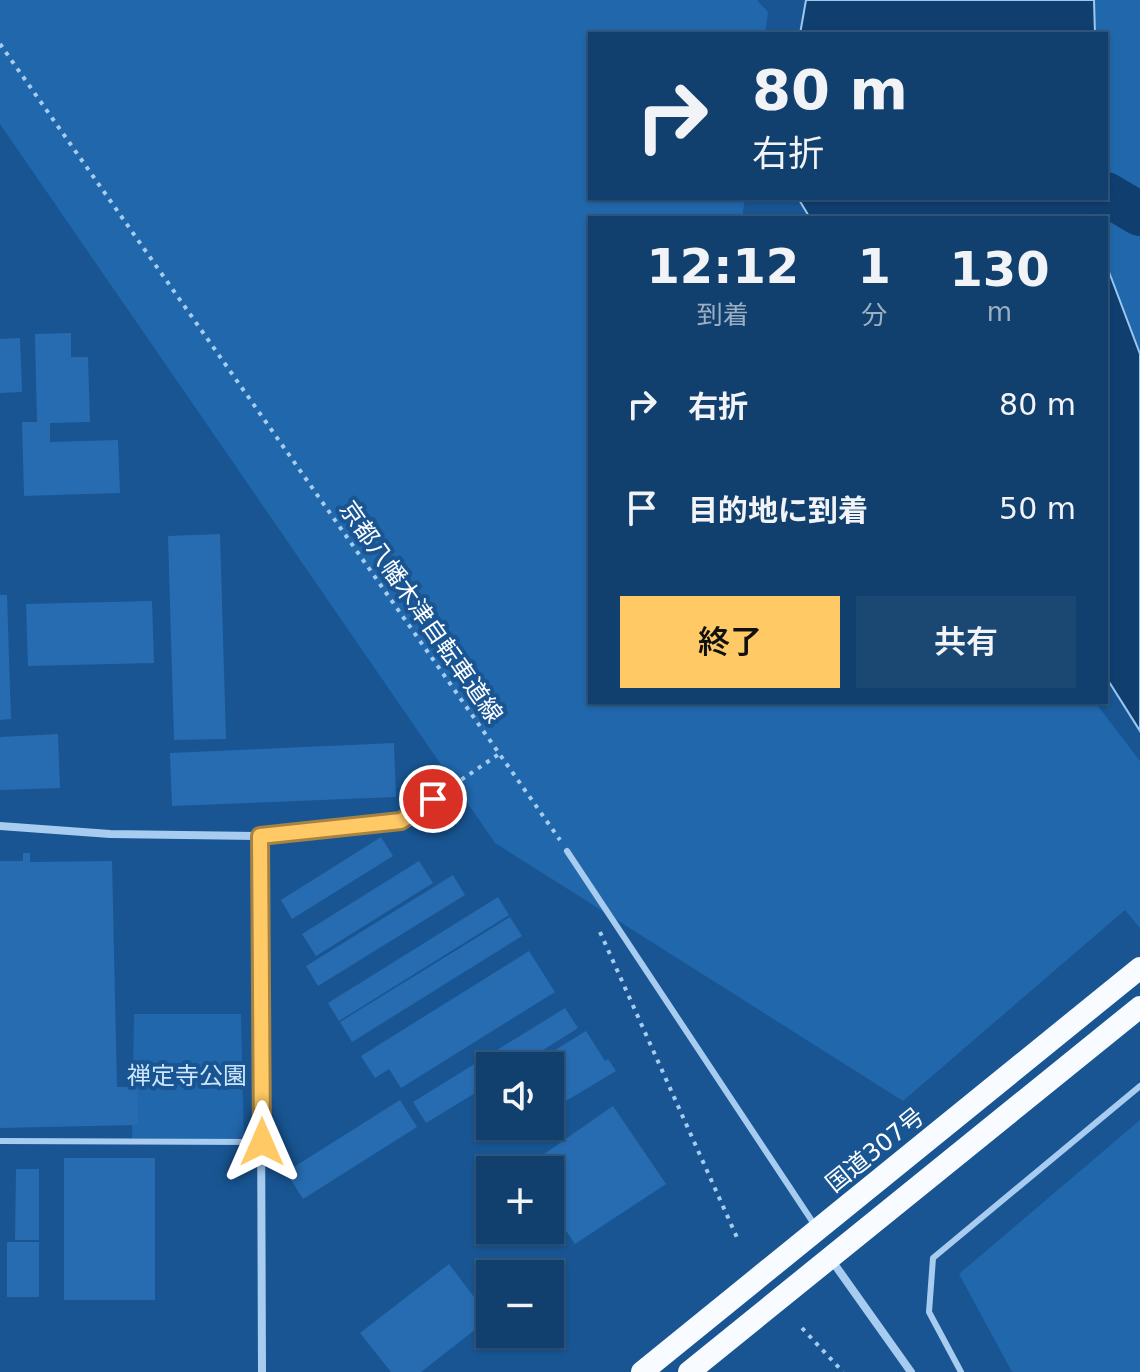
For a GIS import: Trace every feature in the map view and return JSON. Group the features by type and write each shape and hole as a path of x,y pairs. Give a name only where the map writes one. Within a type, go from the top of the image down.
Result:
{"highway":[{"name":"国道307号","path":"642,1372 1140,968"},
{"path":"689,1372 1140,1007"}],"street":[{"path":"0,826 110,834 260,836 401,821 433,799"},
{"path":"260,836 262,1372"},
{"path":"837,1251 911,1372"}],"lane":[{"path":"567,851 824,1224"},
{"path":"961,1372 929,1312 933,1258 1140,1086"},
{"path":"0,1141 262,1142"}],"path":[{"name":"京都八幡木津自転車道線","path":"0,44 567,851"},
{"path":"433,799 499,754"},
{"path":"598,927 739,1242"},
{"path":"802,1328 843,1372"}],"green space":[{"path":"0,0 757,0 768,12 765,32 588,32 588,200 745,200 742,216 588,216 588,704 1097,704 1140,761 1140,928 1125,910 903,1101 495,843 0,124"},
{"path":"1094,0 1140,0 1140,354 1108,269 1108,216 1099,216 1099,200 1108,200 1108,32 1095,32"},
{"name":"禅定寺公園","path":"134,1014 241,1014 244,1140 132,1138"},
{"path":"1140,1120 1140,1372 1012,1372 959,1274"}],"shaded area":[{"path":"806,0 1094,0 1095,32 800,32"},
{"path":"799,200 1099,200 1099,216 809,216"},
{"path":"1108,269 1140,354 1140,731 1108,680"}],"building":[{"path":"71,333 71,357 88,357 90,422 50,423 50,442 118,440 120,493 24,496 22,422 37,422 35,334"},
{"path":"20,338 22,392 0,393 0,339"},
{"path":"220,534 226,739 174,740 168,536"},
{"path":"0,595 7,595 11,719 0,720"},
{"path":"152,601 154,663 28,666 26,604"},
{"path":"58,734 60,788 0,790 0,737"},
{"path":"394,743 396,797 172,806 170,753"},
{"path":"381,837 393,856 292,919 281,900"},
{"path":"23,853 30,853 30,862 112,861 117,1087 137,1087 138,1125 0,1128 0,861 23,861"},
{"path":"419,861 433,883 316,956 302,934"},
{"path":"453,875 465,895 318,986 306,966"},
{"path":"498,897 509,915 339,1021 328,1003"},
{"path":"510,917 522,936 352,1042 340,1022"},
{"path":"529,951 555,992 401,1088 389,1069 375,1078 361,1056"},
{"path":"565,1008 578,1028 540,1052 494,1052"},
{"path":"586,1031 605,1061 608,1059 616,1071 564,1102 564,1052 552,1052"},
{"path":"476,1063 476,1093 426,1123 413,1102"},
{"path":"400,1100 417,1127 303,1199 286,1172"},
{"path":"613,1106 666,1184 575,1244 564,1228 564,1156 541,1156"},
{"path":"64,1158 155,1158 155,1300 64,1300"},
{"path":"16,1169 39,1169 39,1240 15,1240"},
{"path":"7,1242 39,1242 39,1297 7,1297"},
{"path":"449,1264 476,1300 476,1329 421,1372 391,1372 360,1333"}],"waterway":[{"path":"1108,195 1140,214"}],"route":[{"path":"262,1142 260,836 401,821 433,799"}]}
